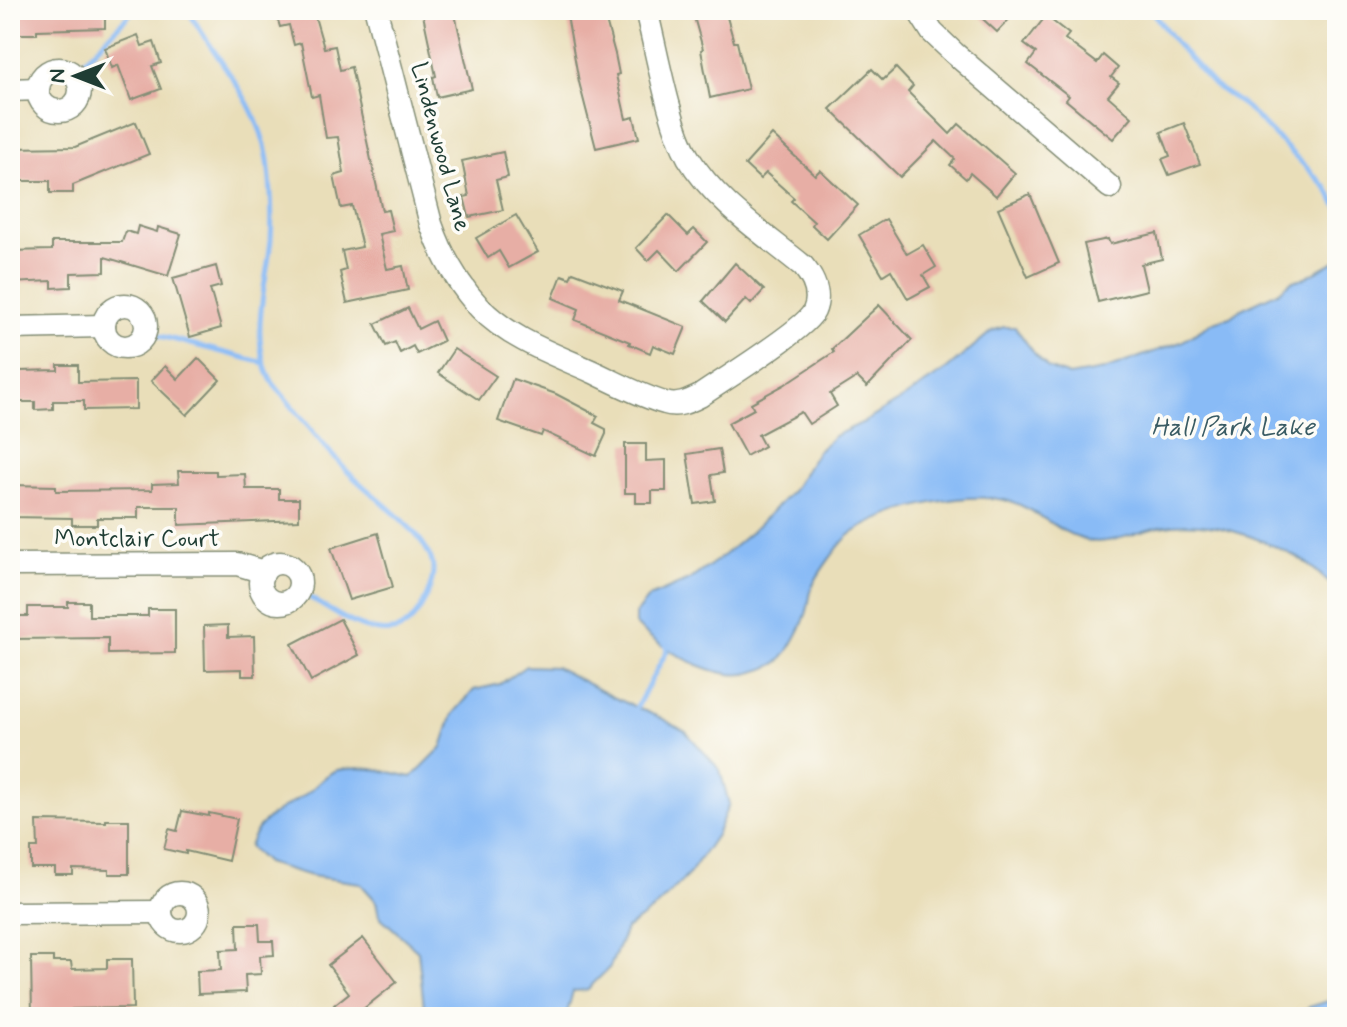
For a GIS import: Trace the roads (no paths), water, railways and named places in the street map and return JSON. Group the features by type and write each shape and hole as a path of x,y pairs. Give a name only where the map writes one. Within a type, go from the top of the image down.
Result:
{"street":[{"name":"Lindenwood Lane","path":"376,10 435,236 456,279 481,309 521,338 666,404 685,403 718,384 810,318 816,289 803,266 730,205 701,176 688,156 677,132 646,10"},
{"path":"918,10 932,32 954,53 1110,187"},
{"path":"10,90 38,89"},
{"path":"10,328 104,326"},
{"name":"Montclair Court","path":"10,565 237,564 264,572"},
{"path":"10,913 161,912"}],"water":[{"name":"Hall Park Lake","path":"1337,260 1337,590 1300,559 1268,543 1233,531 1178,525 1116,539 1089,541 1020,505 1002,500 958,499 910,508 851,534 829,559 814,583 801,627 776,664 754,672 724,673 690,662 635,624 635,614 649,597 689,580 751,532 792,491 817,452 834,436 902,399 947,369 992,331 1015,327 1048,368 1069,376 1104,370 1181,342"},
{"path":"526,666 556,667 686,732 720,770 729,804 716,835 690,873 656,907 626,929 610,967 587,990 573,991 566,1017 428,1017 424,1007 418,951 379,916 376,901 360,883 311,876 266,863 249,847 265,821 337,770 366,768 412,777 442,747 453,714 474,690 500,684"},
{"path":"1328,1001 1337,1002 1337,1017 1301,1017 1309,1007"}],"waterway":[{"path":"72,73 134,10"},
{"path":"188,10 246,100 256,119 268,160 272,229 260,330 265,366 273,383 326,447 354,478 407,525 427,550 432,562 430,586 419,611 409,623 397,630 368,629 353,623 298,590"},
{"path":"1151,10 1178,46 1215,86 1247,108 1327,188 1337,206"},
{"path":"145,332 264,363"},
{"path":"634,712 667,651 666,646"}]}
